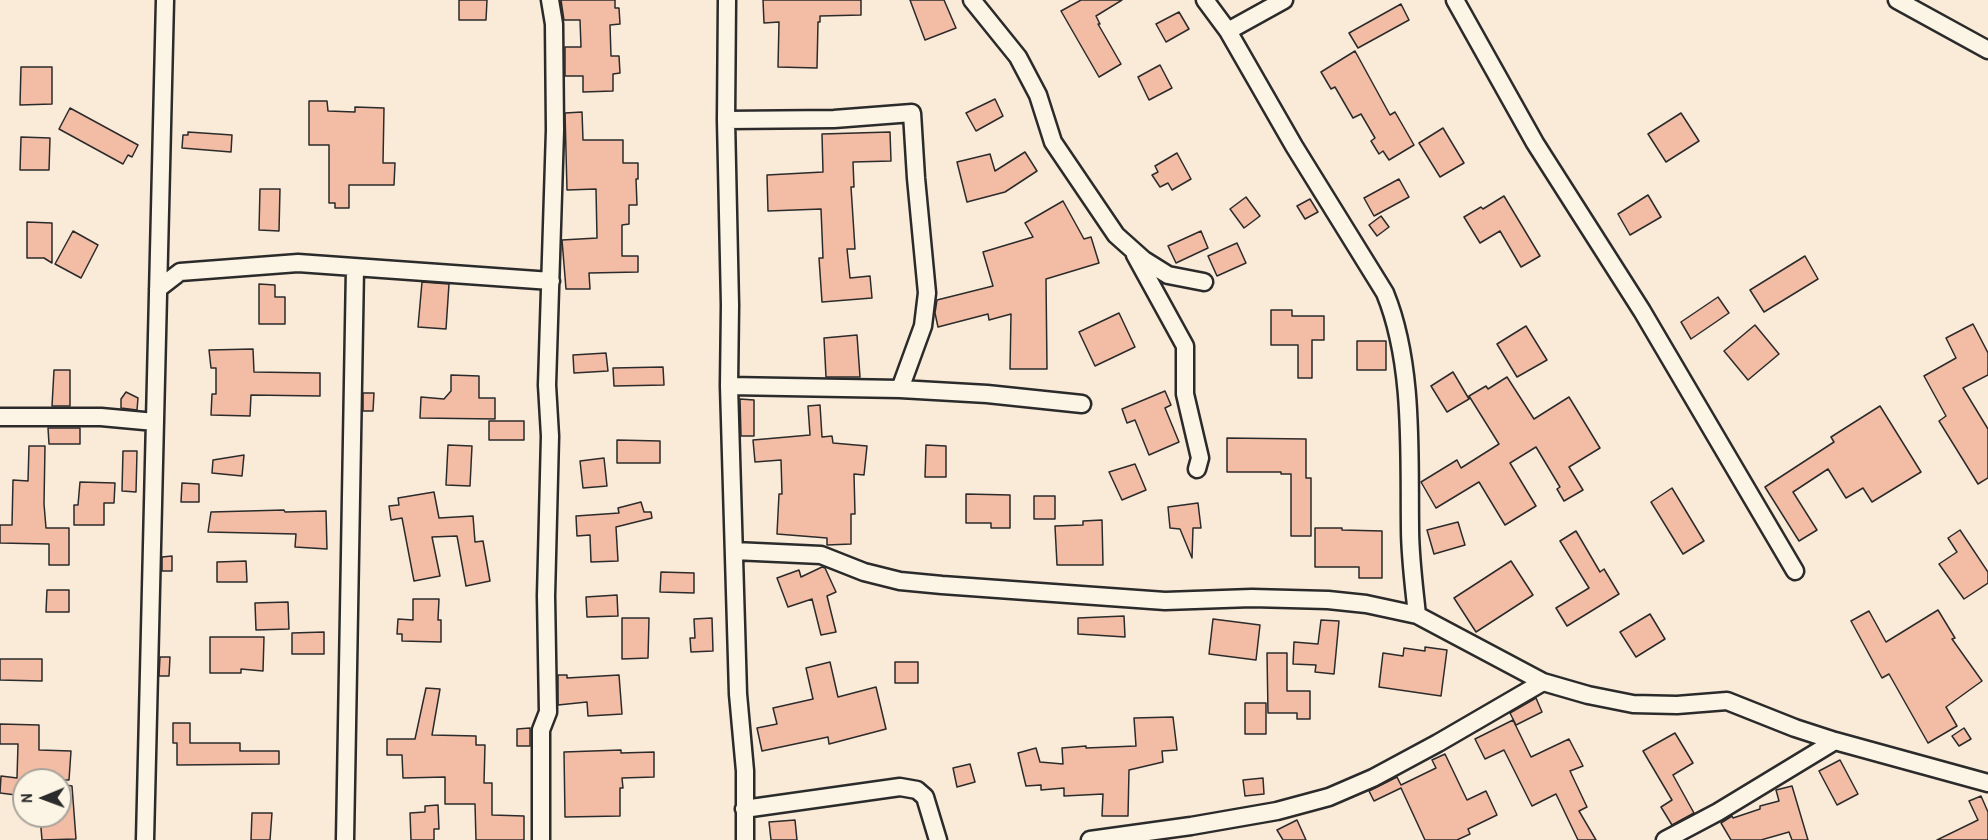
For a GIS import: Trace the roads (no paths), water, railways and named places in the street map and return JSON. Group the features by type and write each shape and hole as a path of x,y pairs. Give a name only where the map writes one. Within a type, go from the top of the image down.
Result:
{"street":[{"path":"145,840 165,0"},
{"path":"541,840 541,730 548,712 546,596 550,436 548,385 555,118 554,24 550,0"},
{"path":"727,0 729,386 738,694 745,771 745,840"},
{"path":"972,0 1018,57 1038,95 1053,142 1116,235 1144,260 1168,275 1204,282"},
{"path":"1205,0 1228,32 1294,146 1385,293 1392,310 1405,383 1410,460 1410,531 1417,615"},
{"path":"1228,32 1284,0"},
{"path":"1455,0 1535,143 1642,311 1795,571"},
{"path":"1897,0 1988,50"},
{"path":"726,120 834,119 912,112 927,293 923,326 900,389"},
{"path":"1132,249 1185,346 1185,394 1200,458 1197,468"},
{"path":"158,289 180,272 297,263 551,281"},
{"path":"345,840 355,268"},
{"path":"729,386 900,389 987,394 1082,404"},
{"path":"0,417 101,417 155,422"},
{"path":"734,551 821,555 864,572 900,581 942,585 1165,602 1252,598 1328,600 1366,604 1417,615 1543,682 1633,704 1677,705 1727,701 1835,741 1988,783"},
{"path":"1090,840 1161,835 1277,811 1329,797 1373,778 1543,682"},
{"path":"1665,840 1718,812 1835,741"},
{"path":"744,809 900,787 917,790 925,797 938,840"}]}
